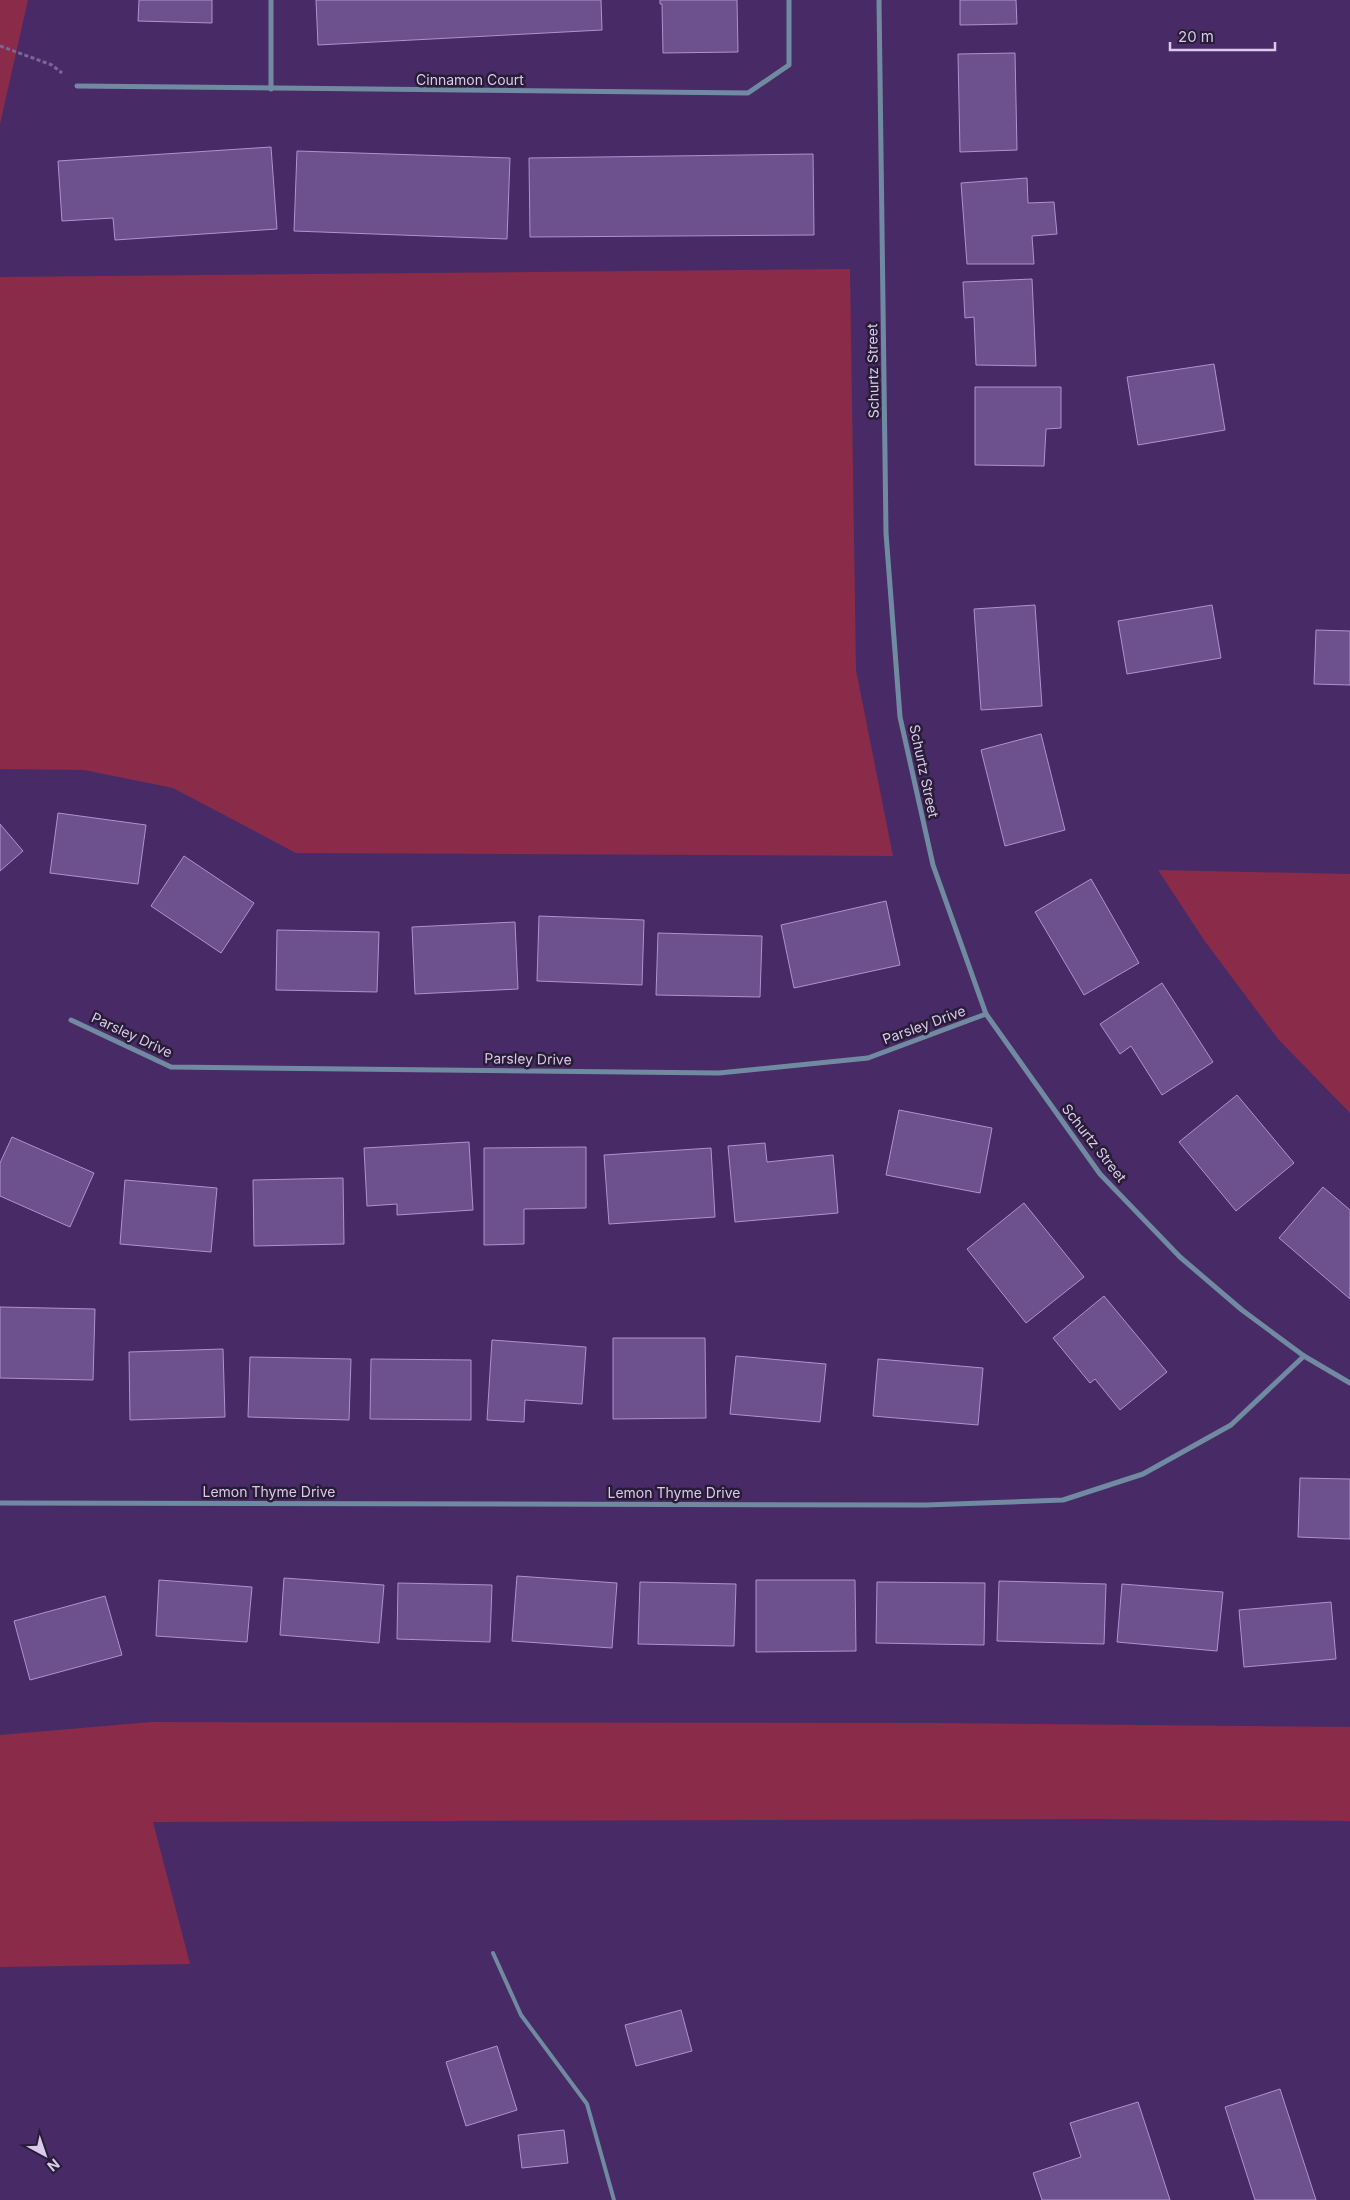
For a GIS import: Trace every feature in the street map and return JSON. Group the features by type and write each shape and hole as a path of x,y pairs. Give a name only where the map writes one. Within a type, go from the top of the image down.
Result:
{"street":[{"path":"271,0 271,89"},
{"name":"Cinnamon Court","path":"77,86 748,93 789,65 789,0"},
{"name":"Schurtz Street","path":"879,0 886,533 900,717 933,865 986,1014 1100,1174 1180,1257 1242,1310 1304,1356 1350,1383"},
{"name":"Parsley Drive","path":"71,1020 171,1066 719,1073 868,1058 986,1014"},
{"name":"Lemon Thyme Drive","path":"0,1503 926,1505 1063,1500 1143,1474 1232,1425 1304,1356"}],"lane":[{"path":"493,1953 522,2015 587,2104 614,2200"}],"path":[{"path":"0,46 52,65 77,86"}],"shaded area":[{"path":"0,0 28,0 0,124"},
{"path":"850,269 856,670 893,856 296,853 173,788 84,770 0,769 0,277"},
{"path":"1158,870 1350,874 1350,1113 1278,1039 1204,940"},
{"path":"151,1722 936,1723 1350,1727 1350,1821 1095,1819 153,1822 190,1964 0,1967 0,1735"}],"building":[{"path":"139,0 212,0 212,23 138,21"},
{"path":"316,0 601,0 602,30 318,45"},
{"path":"660,0 737,0 738,52 663,53 662,4 660,4"},
{"path":"960,0 1016,0 1017,24 960,25"},
{"path":"1015,53 1017,150 960,152 958,54"},
{"path":"271,147 277,229 115,240 113,218 62,221 58,161"},
{"path":"297,151 510,158 507,239 294,231"},
{"path":"813,154 814,235 530,237 529,158"},
{"path":"1027,178 1028,203 1054,202 1057,234 1032,236 1034,264 967,264 961,183"},
{"path":"1032,279 1036,366 976,365 974,317 965,318 963,282"},
{"path":"1214,364 1225,430 1138,445 1127,377"},
{"path":"975,387 1061,387 1061,428 1046,429 1044,466 975,465"},
{"path":"1035,605 1042,706 981,710 974,609"},
{"path":"1212,605 1221,658 1127,674 1118,621"},
{"path":"1316,630 1350,631 1350,685 1314,684"},
{"path":"1041,734 1065,830 1005,846 981,750"},
{"path":"58,813 146,825 138,884 50,873"},
{"path":"0,824 23,851 0,871"},
{"path":"184,856 254,903 221,953 151,906"},
{"path":"1091,879 1139,963 1084,995 1035,912"},
{"path":"886,901 900,965 794,988 781,925"},
{"path":"539,916 644,920 642,985 537,981"},
{"path":"515,922 518,989 415,994 412,927"},
{"path":"277,930 379,932 377,992 276,990"},
{"path":"658,933 762,936 760,997 656,995"},
{"path":"1162,983 1213,1062 1162,1095 1131,1046 1120,1054 1100,1024"},
{"path":"1237,1095 1294,1163 1236,1211 1179,1142"},
{"path":"899,1110 992,1128 980,1193 886,1175"},
{"path":"12,1137 94,1173 70,1227 0,1196 0,1163"},
{"path":"469,1142 473,1210 397,1215 397,1204 367,1206 364,1148"},
{"path":"765,1143 767,1162 833,1155 838,1213 735,1222 728,1146"},
{"path":"586,1147 586,1208 524,1209 524,1244 484,1245 484,1148"},
{"path":"711,1148 715,1217 609,1224 604,1155"},
{"path":"343,1178 344,1244 254,1246 253,1180"},
{"path":"125,1180 217,1188 211,1252 120,1244"},
{"path":"1323,1187 1350,1210 1350,1299 1279,1238"},
{"path":"1024,1203 1084,1277 1026,1323 967,1249"},
{"path":"1104,1296 1167,1372 1120,1410 1095,1379 1090,1383 1053,1338"},
{"path":"0,1307 95,1309 93,1380 0,1378"},
{"path":"613,1338 705,1338 706,1418 613,1419"},
{"path":"492,1340 586,1347 582,1404 525,1400 524,1422 487,1420"},
{"path":"223,1349 225,1417 130,1420 129,1352"},
{"path":"736,1356 826,1364 820,1422 730,1414"},
{"path":"250,1357 351,1359 349,1420 248,1417"},
{"path":"371,1359 471,1360 471,1420 370,1419"},
{"path":"878,1359 983,1368 978,1425 873,1416"},
{"path":"1300,1478 1350,1479 1350,1539 1298,1537"},
{"path":"517,1576 617,1583 612,1648 512,1641"},
{"path":"284,1578 384,1585 379,1643 280,1635"},
{"path":"159,1580 252,1587 247,1642 156,1636"},
{"path":"756,1580 855,1580 856,1651 756,1652"},
{"path":"999,1581 1106,1584 1104,1644 997,1641"},
{"path":"640,1582 736,1584 734,1646 638,1644"},
{"path":"877,1582 985,1583 984,1645 876,1643"},
{"path":"398,1583 492,1585 490,1642 397,1639"},
{"path":"1122,1584 1223,1592 1217,1651 1117,1642"},
{"path":"105,1596 122,1655 30,1680 14,1621"},
{"path":"1331,1602 1336,1659 1244,1667 1239,1610"},
{"path":"681,2010 692,2051 636,2066 625,2025"},
{"path":"497,2046 517,2110 466,2126 446,2062"},
{"path":"1280,2089 1316,2200 1255,2200 1225,2107"},
{"path":"1138,2102 1170,2200 1042,2200 1033,2173 1081,2157 1070,2123"},
{"path":"564,2130 568,2163 522,2168 518,2135"}]}
